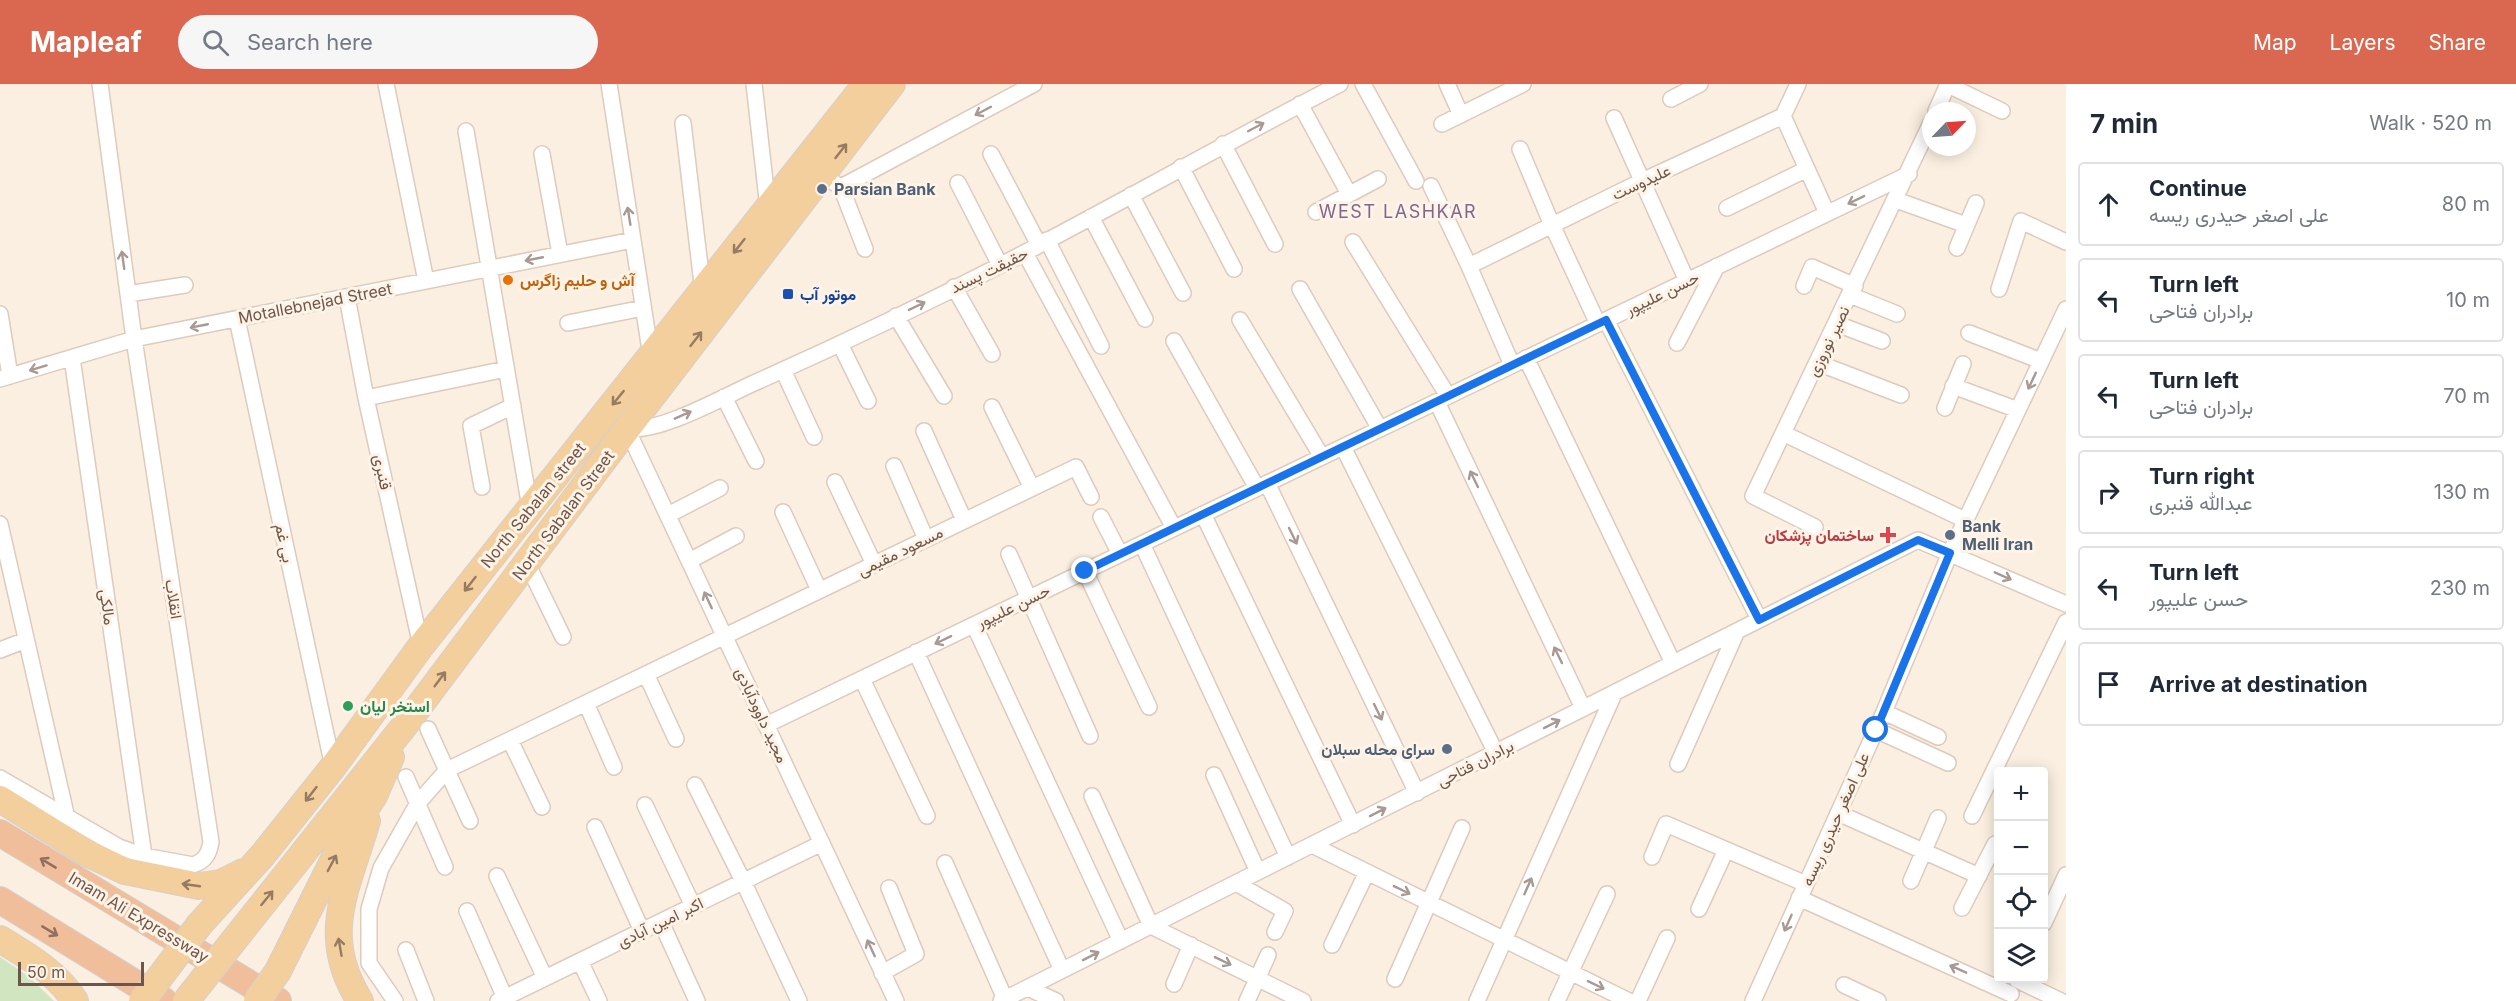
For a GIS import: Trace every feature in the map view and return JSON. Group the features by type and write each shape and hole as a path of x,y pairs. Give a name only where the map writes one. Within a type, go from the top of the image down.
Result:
{"highway":[{"name":"Imam Ali Expressway","path":"0,833 278,1001"},
{"path":"0,900 164,1001"}],"main road":[{"name":"North Sabalan street","path":"142,1001 199,925 262,856 333,767 421,646 866,84"},
{"name":"North Sabalan Street","path":"186,1001 231,944 416,727 528,563 627,429 668,376 832,181 892,84"},
{"path":"651,357 668,376"},
{"path":"257,1001 278,971 339,849 416,727"},
{"path":"360,1001 345,973 339,941 339,914 343,891 357,858 374,796"},
{"path":"0,799 97,858 125,871 199,886 221,883 241,874 262,856"},
{"path":"0,939 49,972 65,986 75,1001"}],"street":[{"name":"انقلاب","path":"100,84 134,339 211,842 209,853 193,865 144,855"},
{"path":"386,84 426,281"},
{"path":"609,84 651,357"},
{"path":"754,84 768,208"},
{"path":"865,249 832,181 1034,84"},
{"name":"حقیقت پسند","path":"627,429 642,430 671,420 840,344 1037,246 1300,104 1314,90 1340,84"},
{"path":"1363,84 1469,266 1673,663"},
{"path":"1446,84 1461,115"},
{"path":"1442,124 1523,84"},
{"path":"1671,99 1700,84"},
{"path":"1798,84 1783,116 1827,213"},
{"path":"1940,102 1948,85 2002,111"},
{"path":"1300,104 1349,194"},
{"name":"علیدوست","path":"1469,266 1642,181 1783,116"},
{"path":"1614,118 1687,281"},
{"path":"683,123 703,292"},
{"path":"466,131 530,508"},
{"path":"1224,144 1275,244"},
{"name":"نصیر نوروزی","path":"1815,527 1753,496 1922,144"},
{"path":"1520,149 1552,225 1759,620"},
{"path":"542,154 560,254"},
{"path":"991,154 1174,528"},
{"path":"1181,167 1234,269"},
{"path":"1727,208 1807,169"},
{"name":"حسن علیپور","path":"766,725 1909,174"},
{"path":"1316,212 1378,179"},
{"path":"958,183 1000,265"},
{"path":"1131,195 1183,293"},
{"path":"1896,200 1966,225"},
{"path":"1957,248 1976,203"},
{"path":"1091,217 1145,319"},
{"path":"1998,289 2021,221 2066,242"},
{"name":"Motallebnejad Street","path":"5,378 134,339 633,240"},
{"path":"1353,242 1442,399 1583,708"},
{"path":"1037,246 1101,346"},
{"path":"1677,343 1717,266"},
{"path":"1804,286 1812,267 1897,314"},
{"path":"128,294 185,285"},
{"path":"954,287 992,354"},
{"path":"1300,289 1380,429"},
{"name":"قنبری","path":"347,297 366,398 421,646"},
{"path":"568,323 643,308"},
{"name":"علی اصغر حیدری ریسه","path":"1752,1001 1884,712 1950,553 2066,309"},
{"path":"0,314 5,378"},
{"path":"896,316 944,396"},
{"name":"بی غم","path":"237,318 333,767"},
{"path":"1240,320 1322,457"},
{"path":"1837,324 1882,341"},
{"path":"1969,333 2041,360"},
{"path":"1174,341 1262,486 1417,793"},
{"path":"840,344 868,401"},
{"name":"مالکی","path":"72,358 144,855"},
{"path":"1818,363 1901,395"},
{"path":"1945,408 1963,364"},
{"path":"366,398 506,369"},
{"path":"783,370 814,437"},
{"path":"1953,386 2018,410"},
{"path":"724,396 756,461"},
{"path":"482,487 471,426 513,406"},
{"path":"992,407 1032,488"},
{"name":"مجید داوودآبادی","path":"627,429 896,1001"},
{"path":"924,431 964,520"},
{"path":"1791,437 1965,520"},
{"path":"1343,447 1497,753"},
{"path":"894,466 927,538"},
{"name":"مسعود مقیمی","path":"447,770 1076,467 1091,497"},
{"path":"836,482 874,564"},
{"path":"668,515 720,488"},
{"path":"783,512 819,590"},
{"path":"1203,514 1353,825"},
{"path":"1101,517 1120,554"},
{"path":"0,524 66,814"},
{"path":"689,561 736,537"},
{"name":"برادران فتاحی","path":"1003,1000 1918,540 2066,604"},
{"path":"1142,544 1288,857"},
{"path":"1009,554 1090,736"},
{"path":"528,563 563,637"},
{"path":"1085,571 1149,707"},
{"path":"1972,816 2066,622"},
{"path":"974,625 1121,941"},
{"path":"1678,764 1737,631"},
{"path":"0,650 26,640"},
{"path":"916,652 1062,970"},
{"path":"646,674 676,739"},
{"path":"862,679 927,816"},
{"path":"1477,1001 1614,694"},
{"path":"586,703 614,767"},
{"path":"1884,712 1938,737"},
{"path":"416,727 447,770 470,821"},
{"path":"1876,730 1948,763"},
{"path":"510,740 542,807"},
{"path":"395,1001 369,963 369,909 381,868 418,803 447,770"},
{"path":"1215,775 1258,872"},
{"path":"406,777 445,867"},
{"path":"0,778 66,814 119,847 144,855"},
{"path":"695,785 799,1001"},
{"path":"1092,796 1151,926 1303,1001"},
{"path":"645,805 693,906"},
{"path":"1838,813 1979,876"},
{"path":"1911,881 1938,818"},
{"path":"1652,857 1666,824 1726,850 1803,891 2013,988 2061,1001"},
{"path":"595,827 642,931"},
{"path":"1395,979 1462,828"},
{"name":"اکبر امین آبادی","path":"501,999 822,843"},
{"path":"1312,845 1629,1001"},
{"path":"1962,908 1994,846"},
{"path":"1699,909 1726,850"},
{"path":"945,863 1003,1000"},
{"path":"1332,945 1367,872"},
{"path":"2048,912 2066,874"},
{"path":"497,876 545,978"},
{"path":"1236,883 1285,911 1275,932"},
{"path":"882,973 916,954 889,888"},
{"path":"1557,1001 1607,894"},
{"path":"467,911 501,999"},
{"path":"661,922 697,1001"},
{"path":"1638,1001 1666,938"},
{"path":"1174,984 1191,945"},
{"path":"406,950 426,1001"},
{"path":"1246,1001 1268,955"},
{"path":"580,961 599,1001"},
{"path":"1844,986 1878,1001"},
{"path":"1028,988 1056,1001"}],"green space":[{"path":"0,957 28,976 54,1001 0,1001"}],"place":[{"name":"Parsian Bank","path":"822,189"},
{"name":"آش و حلیم زاگرس","path":"508,280"},
{"name":"موتور آب","path":"788,294"},
{"name":"ساختمان پزشکان","path":"1888,535"},
{"name":"Bank Melli Iran","path":"1950,535"},
{"name":"استخر لیان","path":"348,706"},
{"name":"سرای محله سبلان","path":"1447,749"}],"district":[{"name":"WEST LASHKAR","path":"1398,211"}],"route":[{"path":"1085,571 1606,320 1759,620 1918,540 1950,553 1876,730"}]}
